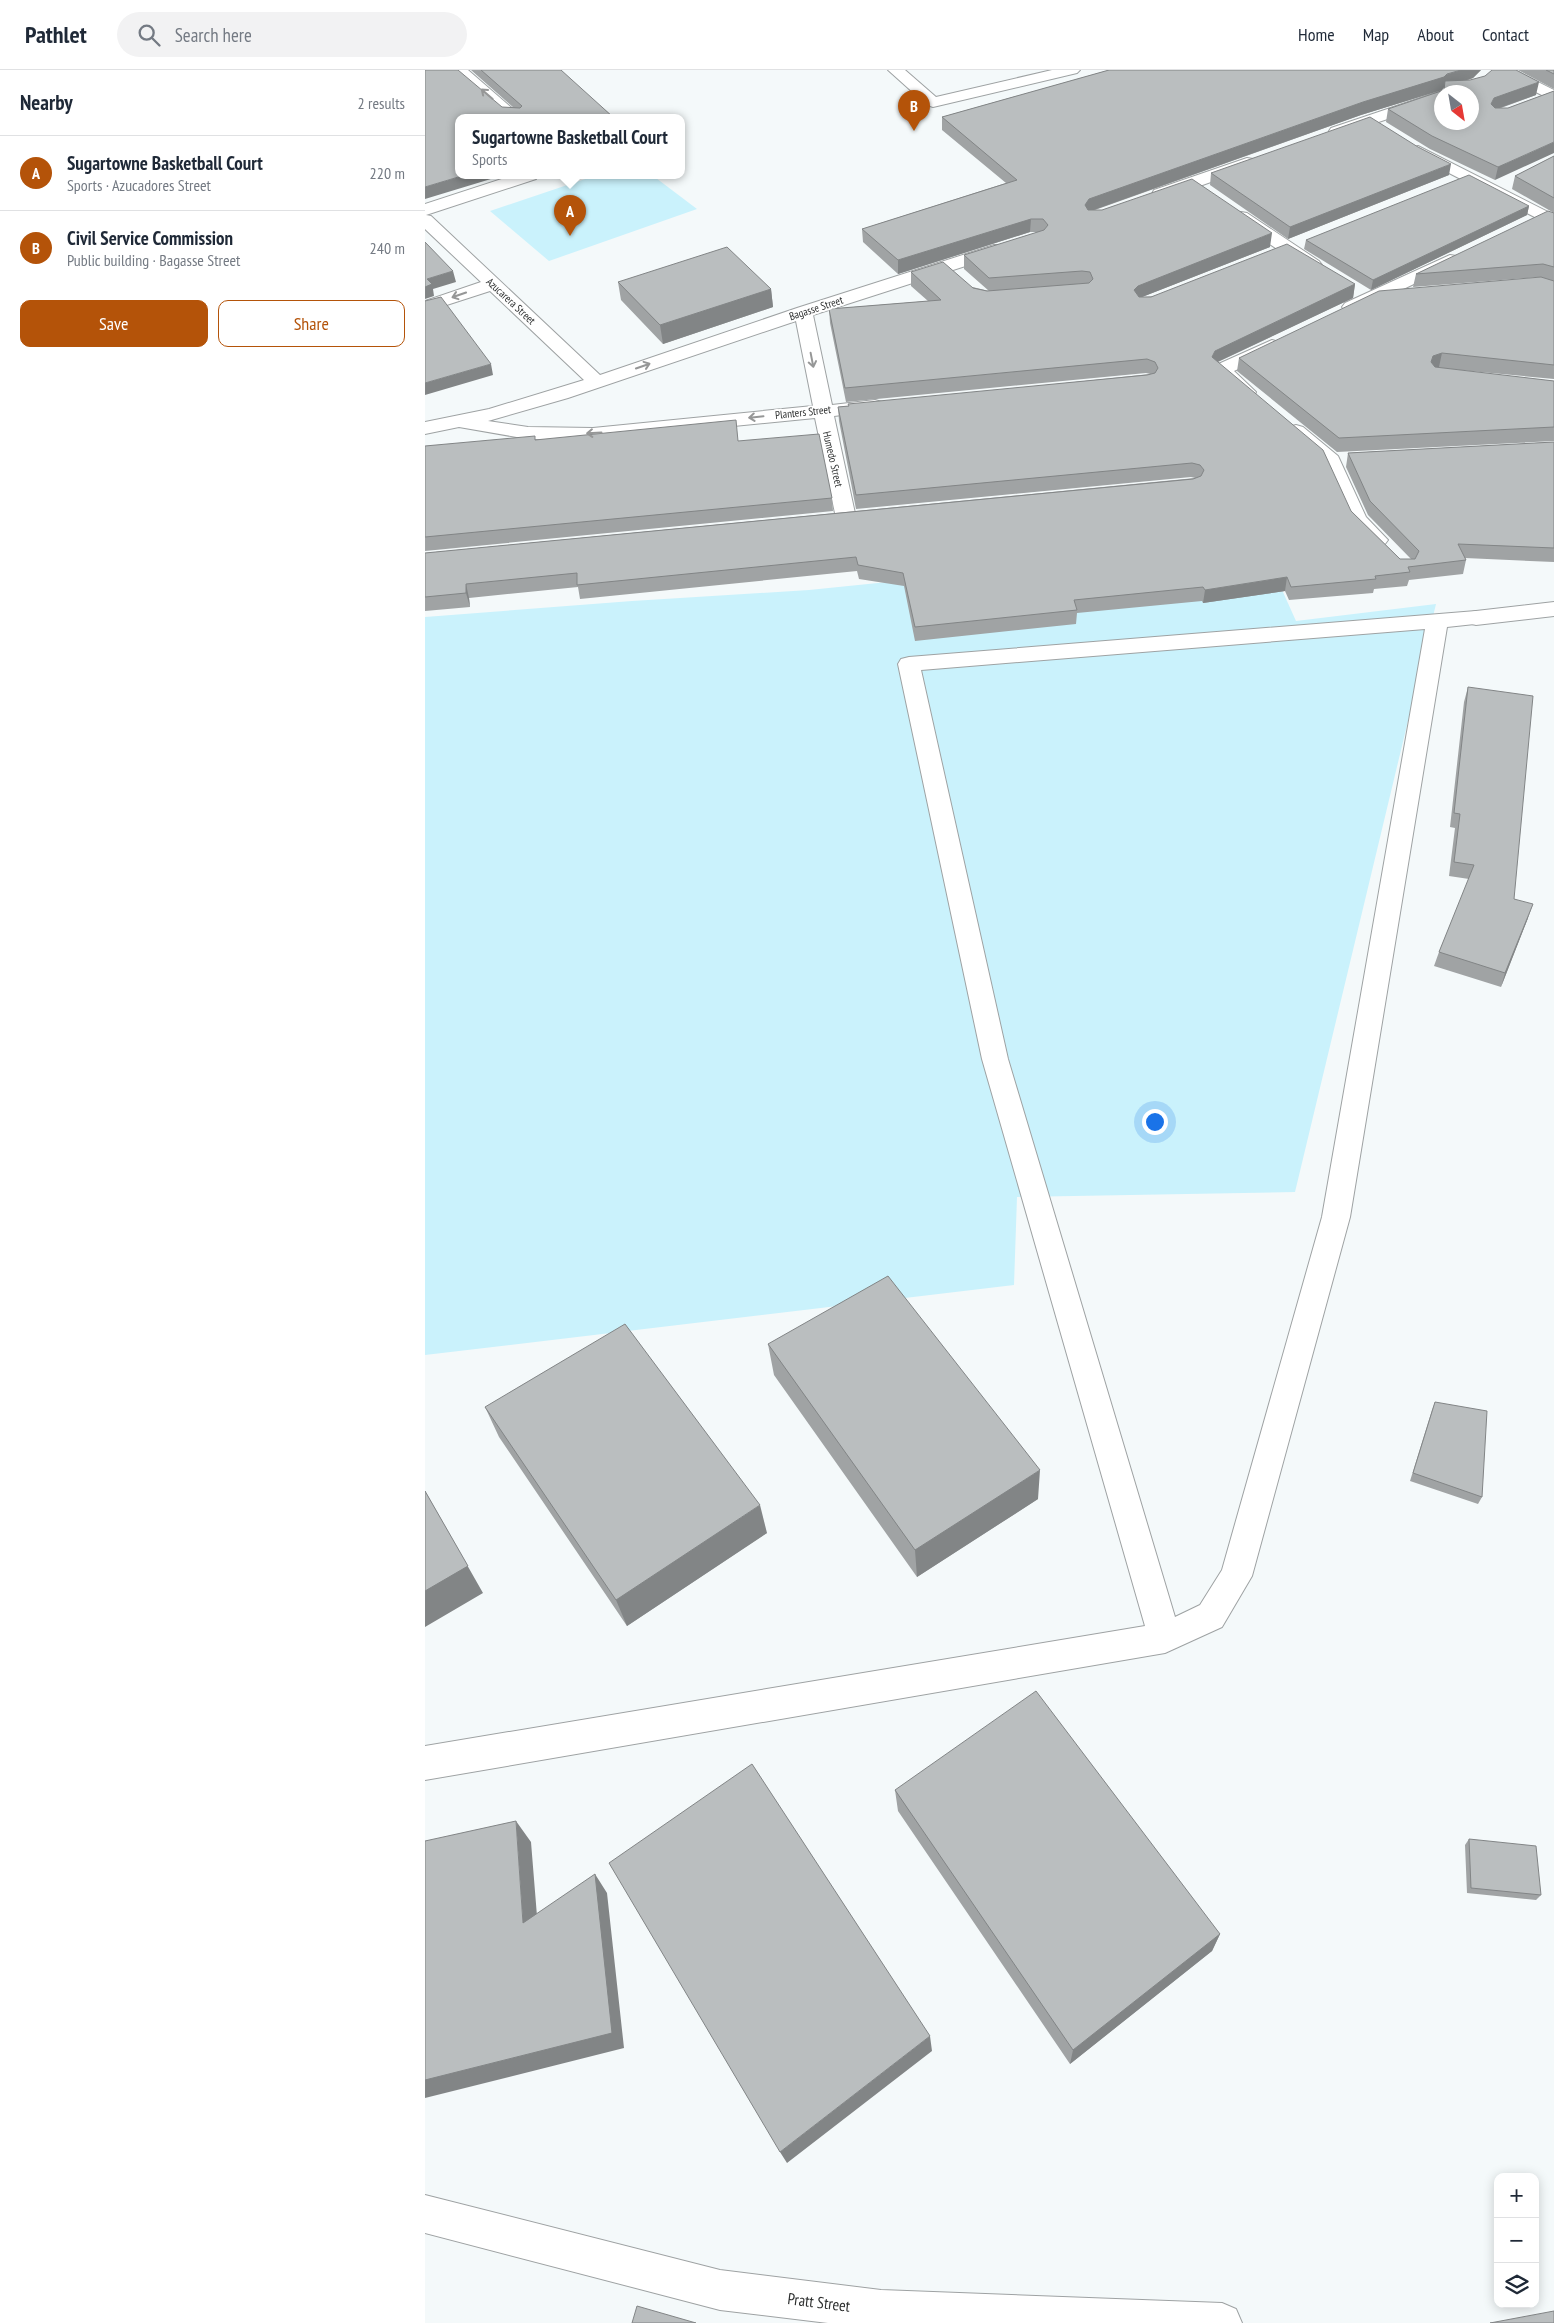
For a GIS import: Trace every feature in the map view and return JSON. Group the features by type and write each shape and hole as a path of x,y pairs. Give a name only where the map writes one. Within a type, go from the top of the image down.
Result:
{"street":[{"path":"459,70 510,114"},
{"path":"896,70 933,102 1072,70"},
{"path":"1502,70 1554,96"},
{"path":"1535,103 1554,96"},
{"path":"1323,136 1434,98"},
{"path":"1368,120 1384,130"},
{"path":"1407,144 1549,219"},
{"path":"1148,199 1261,158"},
{"path":"1450,184 1468,176"},
{"path":"425,210 518,179"},
{"path":"1495,189 1512,180"},
{"path":"1193,183 1208,194"},
{"path":"1224,205 1286,248 1328,273"},
{"path":"1526,224 1549,219"},
{"name":"Azucarera Street","path":"425,220 597,382"},
{"path":"1268,255 1304,241"},
{"name":"Bagasse Street","path":"597,382 803,312 1019,243"},
{"path":"1334,315 1465,253"},
{"path":"947,266 960,278"},
{"path":"425,307 492,284"},
{"path":"1352,288 1369,298 1419,294"},
{"name":"Humedo Street","path":"803,312 846,518"},
{"path":"1291,336 1221,370 1272,412 1340,459 1357,520 1391,553"},
{"name":"Planters Street","path":"425,428 461,422 597,382"},
{"name":"Planters Street","path":"461,422 528,433 593,434 891,404"},
{"path":"1165,1638 995,1059 909,664 1437,622 1554,609"},
{"path":"425,1763 1165,1638 1211,1616 1237,1576 1336,1217 1437,622"},
{"name":"Pratt Street","path":"425,2214 720,2290 881,2310 1222,2323"}],"shaded area":[{"path":"585,179 657,179 697,209 549,261 490,211"},
{"path":"1256,532 1296,621 1436,604 1295,1192 1017,1197 1014,1285 425,1355 425,617 809,590 1173,553"}],"building":[{"path":"425,70 458,70 502,107 520,108 522,106 481,70 561,70 610,114 455,114 455,178 425,187"},
{"path":"1109,70 1461,70 1363,102 1089,199 1085,205 1088,210 1102,210 1192,179 1272,233 1138,286 1134,290 1139,297 1151,297 1287,244 1355,284 1215,351 1212,357 1323,450 1351,511 1400,559 1415,559 1419,551 1370,501 1348,453 1554,442 1554,548 1458,544 1466,560 1408,567 1410,572 1375,576 1376,579 1291,587 1287,577 1205,590 1203,587 1074,600 1077,610 915,627 903,573 858,565 856,557 577,585 577,573 466,584 466,593 425,597 425,553 1193,479 1201,476 1204,470 1200,465 1192,463 856,495 838,407 849,406 848,404 1147,375 1155,373 1158,368 1155,362 1147,359 845,388 829,309 941,300 911,272 943,262 973,288 987,291 1089,283 1093,279 1090,272 1082,271 989,278 964,255 1044,230 1048,225 1043,219 1031,219 898,260 862,229 1017,180 942,117"},
{"path":"1492,70 1516,70 1539,82 1494,98 1491,104 1495,108 1508,108 1554,91 1554,142 1498,167 1432,136 1388,109 1434,93 1434,130 1479,130 1479,85 1445,85 1445,81 1470,80 1485,76"},
{"path":"1546,70 1554,70 1554,74"},
{"path":"1370,117 1418,147 1451,164 1290,227 1211,173"},
{"path":"1554,156 1554,198 1515,176"},
{"path":"1469,175 1529,206 1373,280 1306,240"},
{"path":"1548,211 1554,213 1554,267 1543,264 1416,274"},
{"path":"425,242 453,271 427,279 432,284 425,287"},
{"path":"727,247 771,289 660,325 618,282"},
{"path":"1541,277 1554,281 1554,365 1442,353 1433,356 1431,362 1435,367 1554,381 1554,427 1339,438 1239,358 1379,291"},
{"path":"441,297 491,364 425,383 425,301"},
{"path":"736,420 738,441 819,434 832,498 425,537 425,446 535,436 535,440"},
{"path":"1468,687 1533,696 1514,899 1533,904 1505,973 1439,952 1474,865 1454,862 1460,814 1454,813"},
{"path":"888,1276 1040,1470 915,1550 768,1344"},
{"path":"625,1324 760,1505 616,1600 485,1407"},
{"path":"1435,1402 1487,1411 1482,1497 1413,1473"},
{"path":"425,1491 468,1566 425,1591"},
{"path":"1036,1691 1220,1934 1073,2050 895,1790"},
{"path":"752,1764 930,2036 780,2152 609,1863"},
{"path":"516,1821 523,1923 595,1874 612,2033 425,2080 425,1841"},
{"path":"1469,1839 1536,1846 1541,1895 1471,1888"},
{"path":"637,2306 696,2323 632,2323"},
{"path":"1554,2311 1554,2323 1490,2323"}],"place":[{"name":"Civil Service Commission","path":"914,131"},
{"name":"Sugartowne Basketball Court","path":"570,236"}]}
